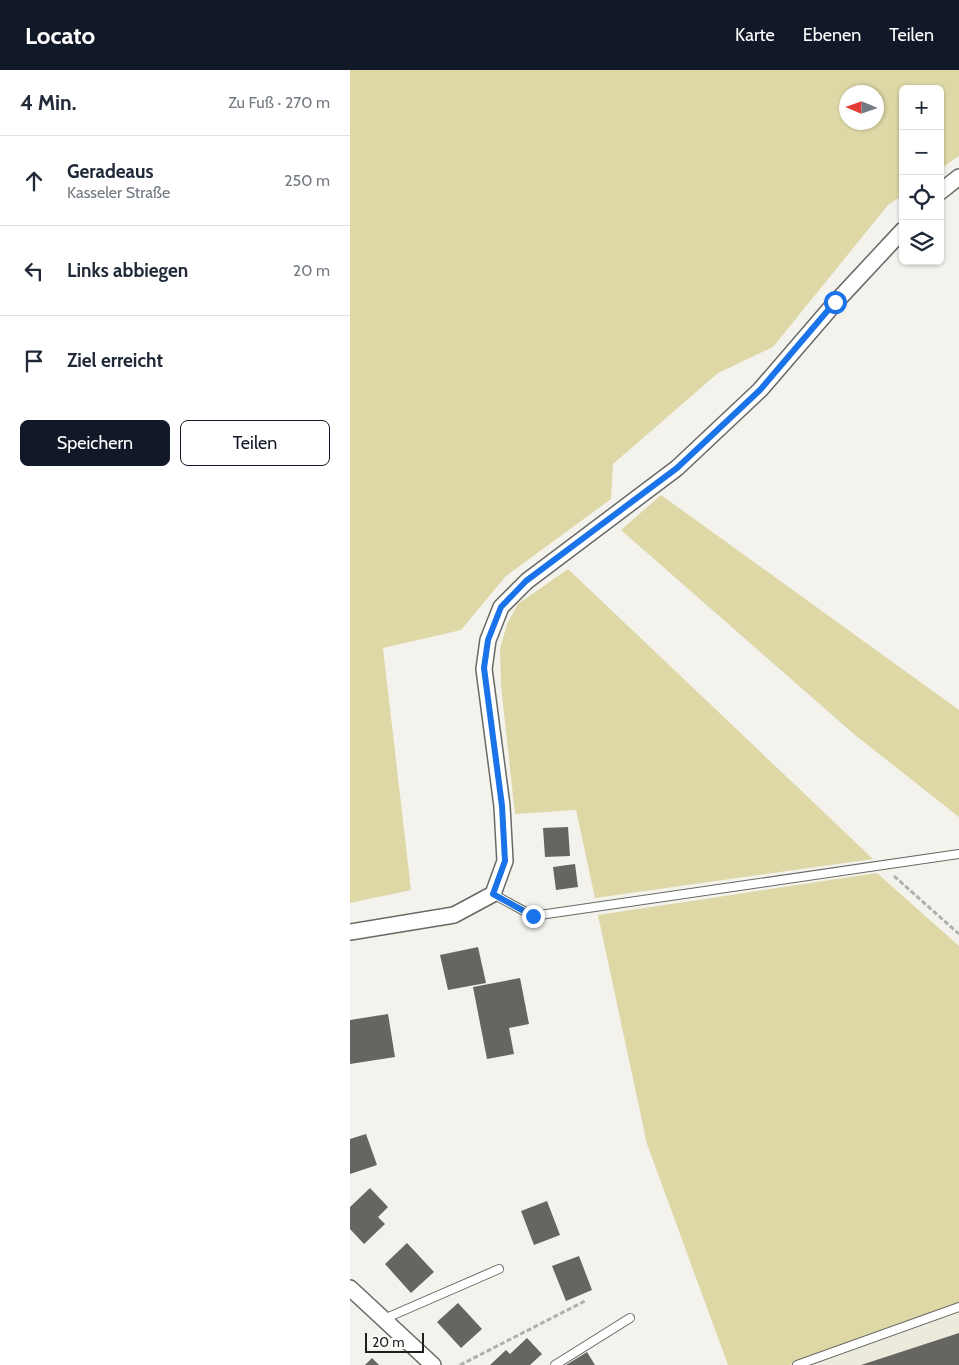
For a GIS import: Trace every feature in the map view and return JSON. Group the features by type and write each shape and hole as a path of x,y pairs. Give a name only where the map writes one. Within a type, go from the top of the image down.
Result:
{"street":[{"path":"944,189 959,177"},
{"path":"350,932 454,915 493,894 505,861 502,806 484,668 488,640 501,607 526,581 677,468 760,390 835,302 899,234"},
{"path":"350,1288 433,1365"}],"lane":[{"path":"493,894 533,916 959,854"},
{"path":"384,1319 499,1269"},
{"path":"797,1365 959,1307"},
{"path":"555,1365 630,1318"}],"path":[{"path":"882,865 959,934"},
{"path":"460,1365 585,1300"}],"shaded area":[{"path":"350,70 959,70 959,156 944,166 944,85 899,85 899,198 888,205 773,347 718,373 613,464 611,499 506,576 461,630 383,648 411,890 350,903"},
{"path":"661,495 959,710 959,817 855,735 621,530"},
{"path":"568,569 873,859 595,898 576,810 515,814 501,686 500,649 507,624 518,604"},
{"path":"877,873 959,946 959,1303 789,1365 728,1365 647,1144 598,915"},
{"path":"959,1303 959,1365 789,1365"}],"building":[{"path":"568,827 570,856 545,857 543,828"},
{"path":"575,864 578,887 556,890 553,867"},
{"path":"478,947 486,983 448,990 440,955"},
{"path":"520,978 529,1024 509,1028 514,1054 487,1059 473,987"},
{"path":"388,1014 395,1057 350,1064 350,1020"},
{"path":"366,1134 377,1165 350,1174 350,1139"},
{"path":"370,1188 388,1207 378,1217 385,1224 364,1244 350,1229 350,1207"},
{"path":"547,1201 560,1235 534,1245 521,1211"},
{"path":"407,1243 434,1272 411,1293 385,1264"},
{"path":"579,1256 592,1290 566,1301 552,1266"},
{"path":"458,1303 482,1329 461,1348 437,1322"},
{"path":"959,1333 959,1365 861,1365"},
{"path":"527,1338 542,1354 530,1365 490,1365 506,1350 510,1354"},
{"path":"587,1352 595,1365 566,1365"},
{"path":"372,1358 379,1365 365,1365"}],"route":[{"path":"533,916 493,894 505,861 502,806 484,668 488,640 501,607 526,581 677,468 760,390 835,302"}]}
